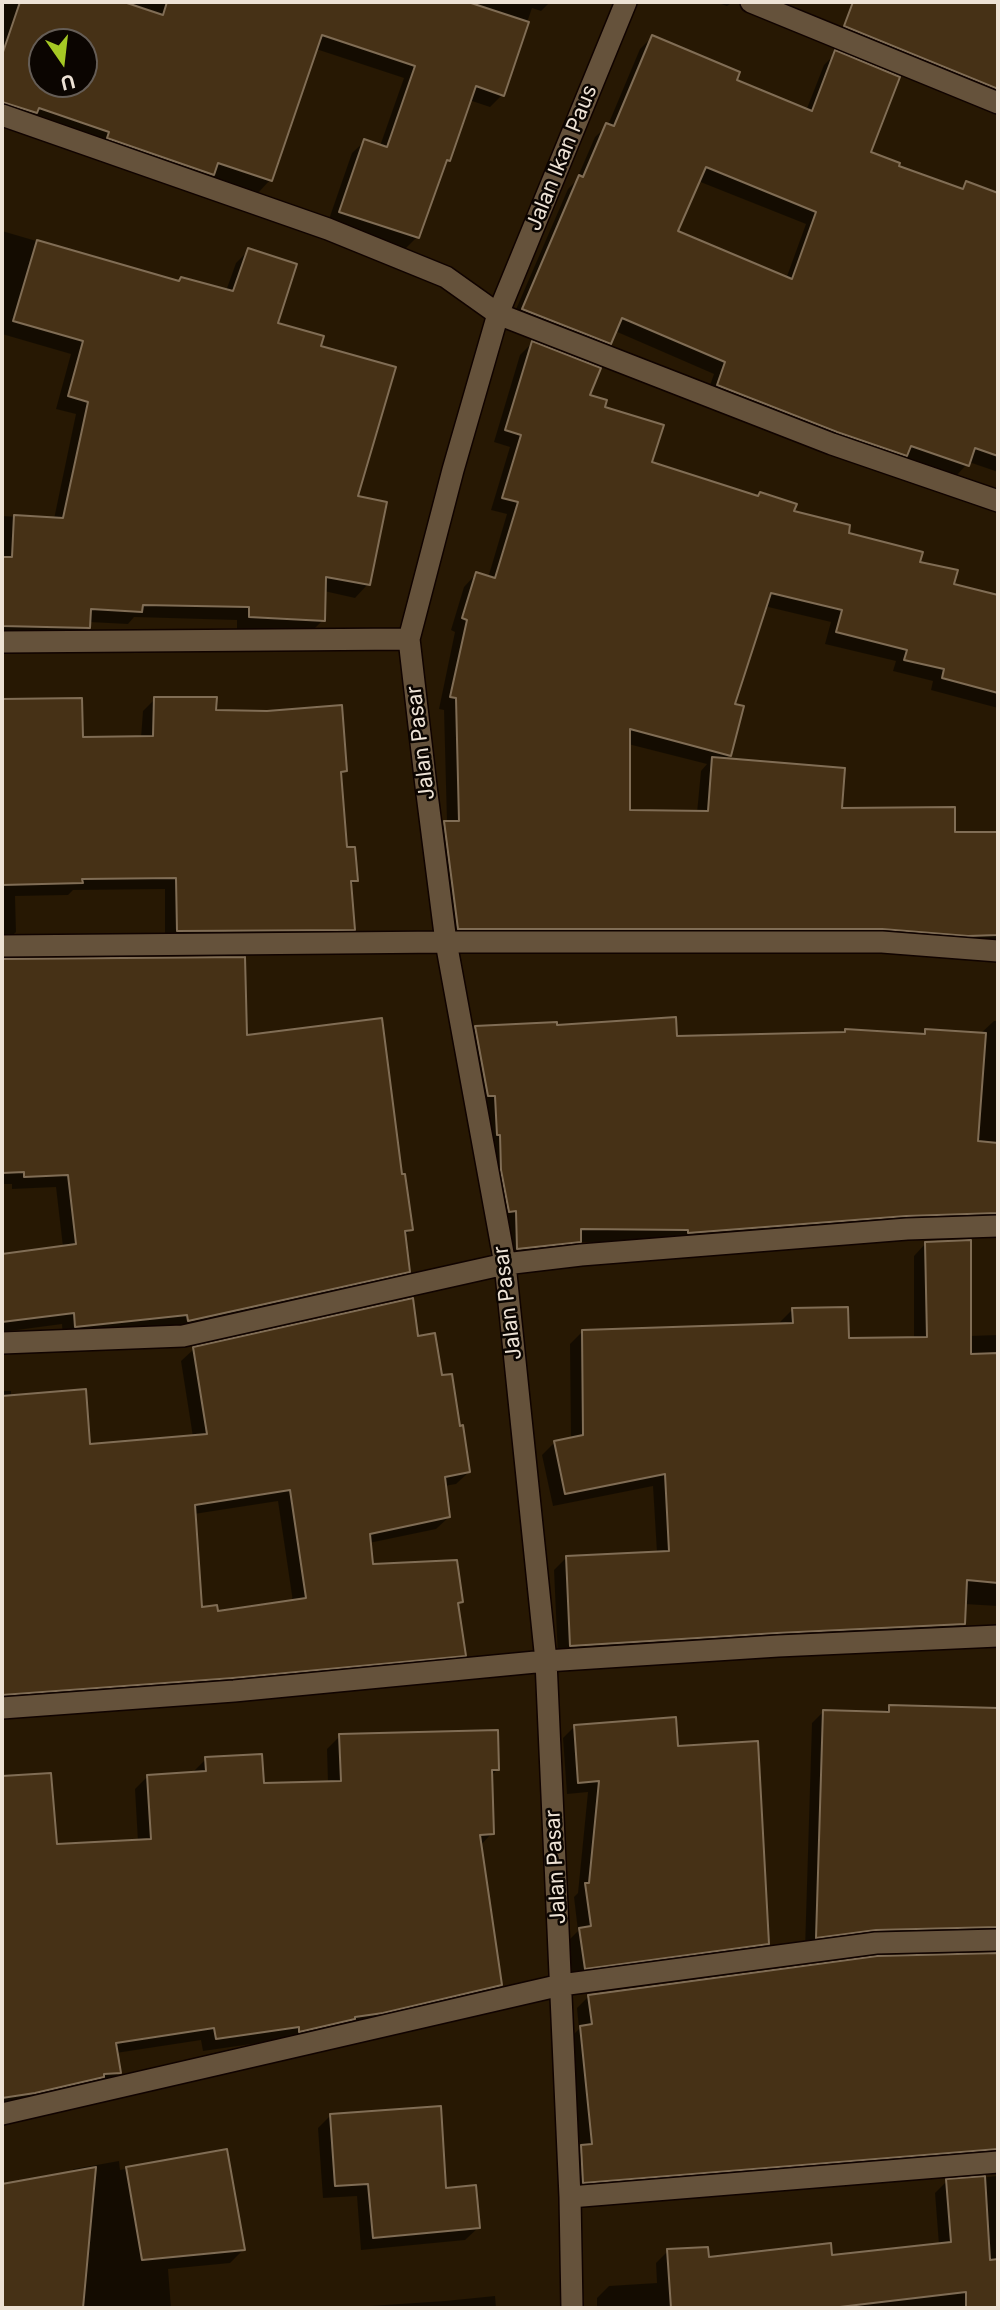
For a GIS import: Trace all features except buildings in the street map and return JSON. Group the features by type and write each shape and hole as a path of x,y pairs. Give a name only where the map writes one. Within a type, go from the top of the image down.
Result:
{"street":[{"name":"Jalan Ikan Paus","path":"498,314 626,2"},
{"path":"751,2 998,103"},
{"path":"2,115 315,225 446,277 498,314 832,444 998,501"},
{"name":"Jalan Pasar","path":"498,314 453,470 410,639 446,942 505,1264 545,1661 570,2197 572,2308"},
{"path":"2,642 410,639"},
{"path":"2,946 882,942 998,951"},
{"path":"2,1343 183,1336 505,1264 581,1255 907,1229 998,1226"},
{"path":"2,1708 234,1691 545,1661 778,1646 998,1636"},
{"path":"2,2114 561,1985 876,1943 998,1940"},
{"path":"570,2197 998,2162"}]}
